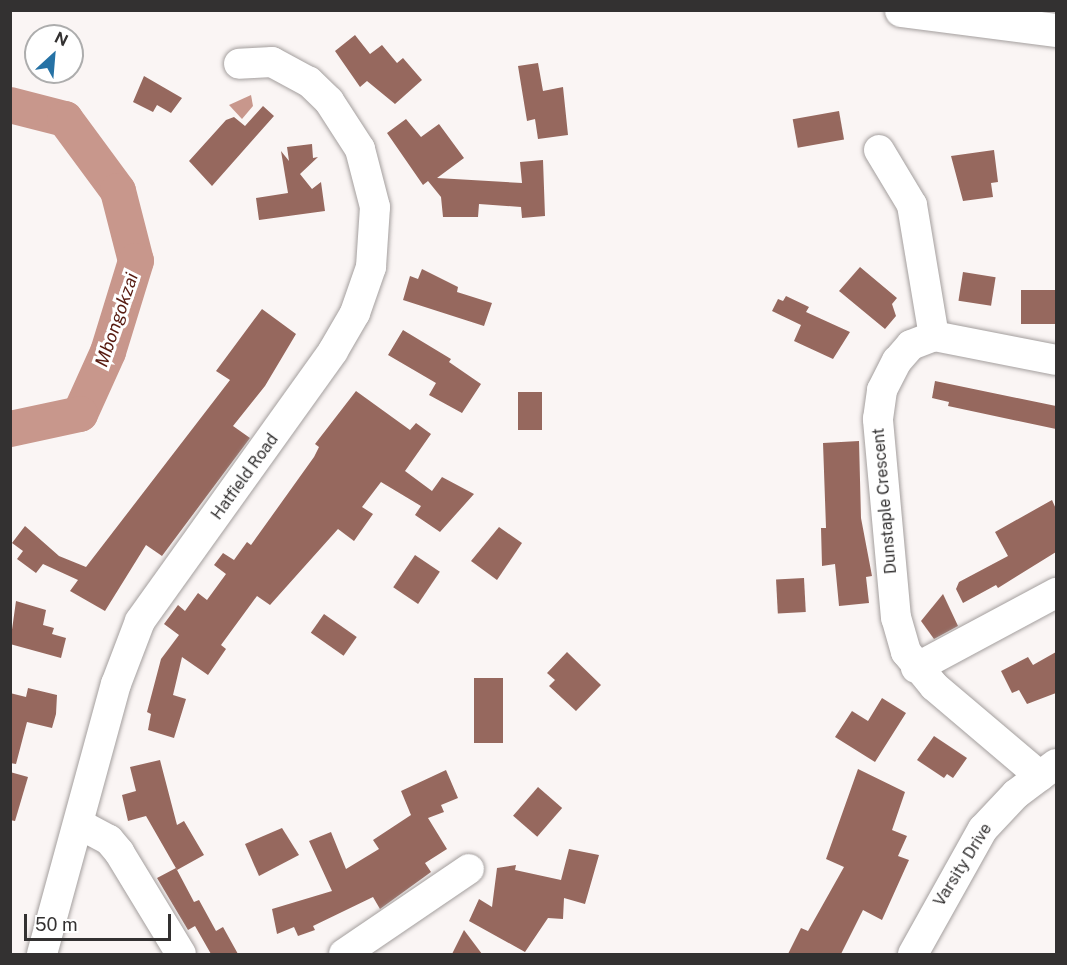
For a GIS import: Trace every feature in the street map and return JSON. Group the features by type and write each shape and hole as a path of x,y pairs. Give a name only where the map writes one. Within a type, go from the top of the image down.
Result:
{"highway":[{"path":"901,10 1056,30"}],"street":[{"name":"Hatfield Road","path":"42,954 116,684 140,621 333,351 355,314 371,267 375,207 360,149 329,101 309,82 272,62 239,64"},
{"path":"879,150 912,205 933,336 1056,360"},
{"name":"Dunstaple Crescent","path":"933,336 911,345 897,361 882,390 878,419 896,618 916,668 1048,770"},
{"path":"916,668 1056,593"},
{"name":"Varsity Drive","path":"913,954 972,844 999,810 1048,770"},
{"path":"79,824 110,840 181,954"},
{"path":"344,954 469,870"}],"shaded area":[{"path":"251,95 253,106 242,119 229,105"}],"building":[{"path":"355,35 370,54 382,45 397,63 403,58 422,80 395,104 367,81 360,87 335,51"},
{"path":"538,63 543,91 563,87 568,135 538,139 535,119 527,121 518,66"},
{"path":"144,76 182,98 171,113 157,105 153,112 133,102"},
{"path":"263,106 274,116 212,186 189,161 226,120 234,117 245,126"},
{"path":"839,111 844,140 798,148 793,119"},
{"path":"406,119 421,137 439,124 464,158 437,178 522,183 520,162 543,160 545,216 522,218 521,207 479,204 478,217 443,217 441,197 428,181 423,185 387,133"},
{"path":"312,144 313,158 318,157 300,174 312,189 321,182 325,211 259,220 256,198 288,193 281,151 289,161 287,147"},
{"path":"994,150 998,182 991,183 993,197 963,201 951,156"},
{"path":"860,267 897,298 892,304 896,316 885,329 839,291"},
{"path":"422,269 458,287 457,292 492,303 484,326 403,300 410,276 418,279"},
{"path":"963,272 996,277 991,306 958,301"},
{"path":"1021,290 1056,290 1056,324 1021,324"},
{"path":"786,296 809,307 806,312 850,332 833,359 794,341 801,325 772,311 778,299 783,301"},
{"path":"262,309 296,334 265,386 233,426 250,438 162,556 146,545 105,611 70,591 78,580 43,564 36,573 17,559 23,551 12,543 25,526 59,556 86,567 230,380 216,371"},
{"path":"403,330 451,359 449,362 481,384 462,413 429,395 436,383 388,355"},
{"path":"935,381 1056,406 1056,429 948,406 949,402 932,398"},
{"path":"356,391 410,430 416,423 431,434 405,471 432,491 442,477 474,494 440,532 415,515 421,506 381,482 362,507 373,514 354,541 338,529 270,605 257,596 221,645 226,649 208,675 182,657 173,695 186,699 174,738 148,730 151,714 147,712 161,659 179,635 164,624 178,605 185,611 198,593 207,600 226,574 214,565 223,553 234,560 247,542 251,545 314,457 319,447 315,444"},
{"path":"518,392 542,392 542,430 518,430"},
{"path":"859,441 861,518 872,576 866,577 869,603 839,606 835,564 822,566 821,528 826,528 823,443"},
{"path":"1052,500 1056,509 1056,552 998,588 996,585 963,603 956,589 959,582 1008,556 995,532"},
{"path":"499,527 522,543 497,580 471,561"},
{"path":"415,555 440,572 418,604 393,587"},
{"path":"804,578 806,612 778,613 776,579"},
{"path":"943,594 958,626 934,639 921,621"},
{"path":"16,601 46,610 43,625 54,628 52,634 66,638 61,658 10,644"},
{"path":"324,614 357,637 344,656 311,633"},
{"path":"567,652 601,685 576,711 549,686 555,680 547,673"},
{"path":"1056,652 1056,693 1027,704 1019,690 1012,693 1001,671 1028,657 1033,665"},
{"path":"474,678 503,678 503,743 474,743"},
{"path":"28,688 57,695 56,714 52,728 27,722 16,764 10,763 10,693 26,697"},
{"path":"882,698 906,713 875,762 835,737 852,711 868,721"},
{"path":"934,736 967,758 953,778 947,774 944,778 917,760"},
{"path":"160,760 177,825 184,821 204,855 177,870 146,816 128,821 122,795 136,791 130,767"},
{"path":"858,769 905,792 892,830 907,836 898,856 909,860 882,920 863,910 841,954 788,954 801,928 808,931 844,867 826,859"},
{"path":"446,770 458,798 441,805 444,812 428,818 447,849 425,863 431,872 380,909 373,897 313,926 315,930 298,936 294,927 277,934 272,909 332,891 309,841 331,832 346,869 379,849 373,840 411,815 401,791"},
{"path":"10,772 28,777 15,821 10,820"},
{"path":"538,787 562,808 537,837 513,816"},
{"path":"282,828 299,855 259,876 245,844"},
{"path":"569,849 599,855 585,904 564,898 563,919 548,918 525,952 469,921 479,899 492,907 497,868 516,865 515,870 561,880"},
{"path":"176,868 194,902 199,900 216,931 223,927 238,954 211,954 195,926 188,930 157,878"},
{"path":"464,930 482,954 452,954"}],"waterway":[{"name":"Mbongokzai","path":"10,105 65,119 118,191 136,261 108,352 80,414 10,429"}]}
